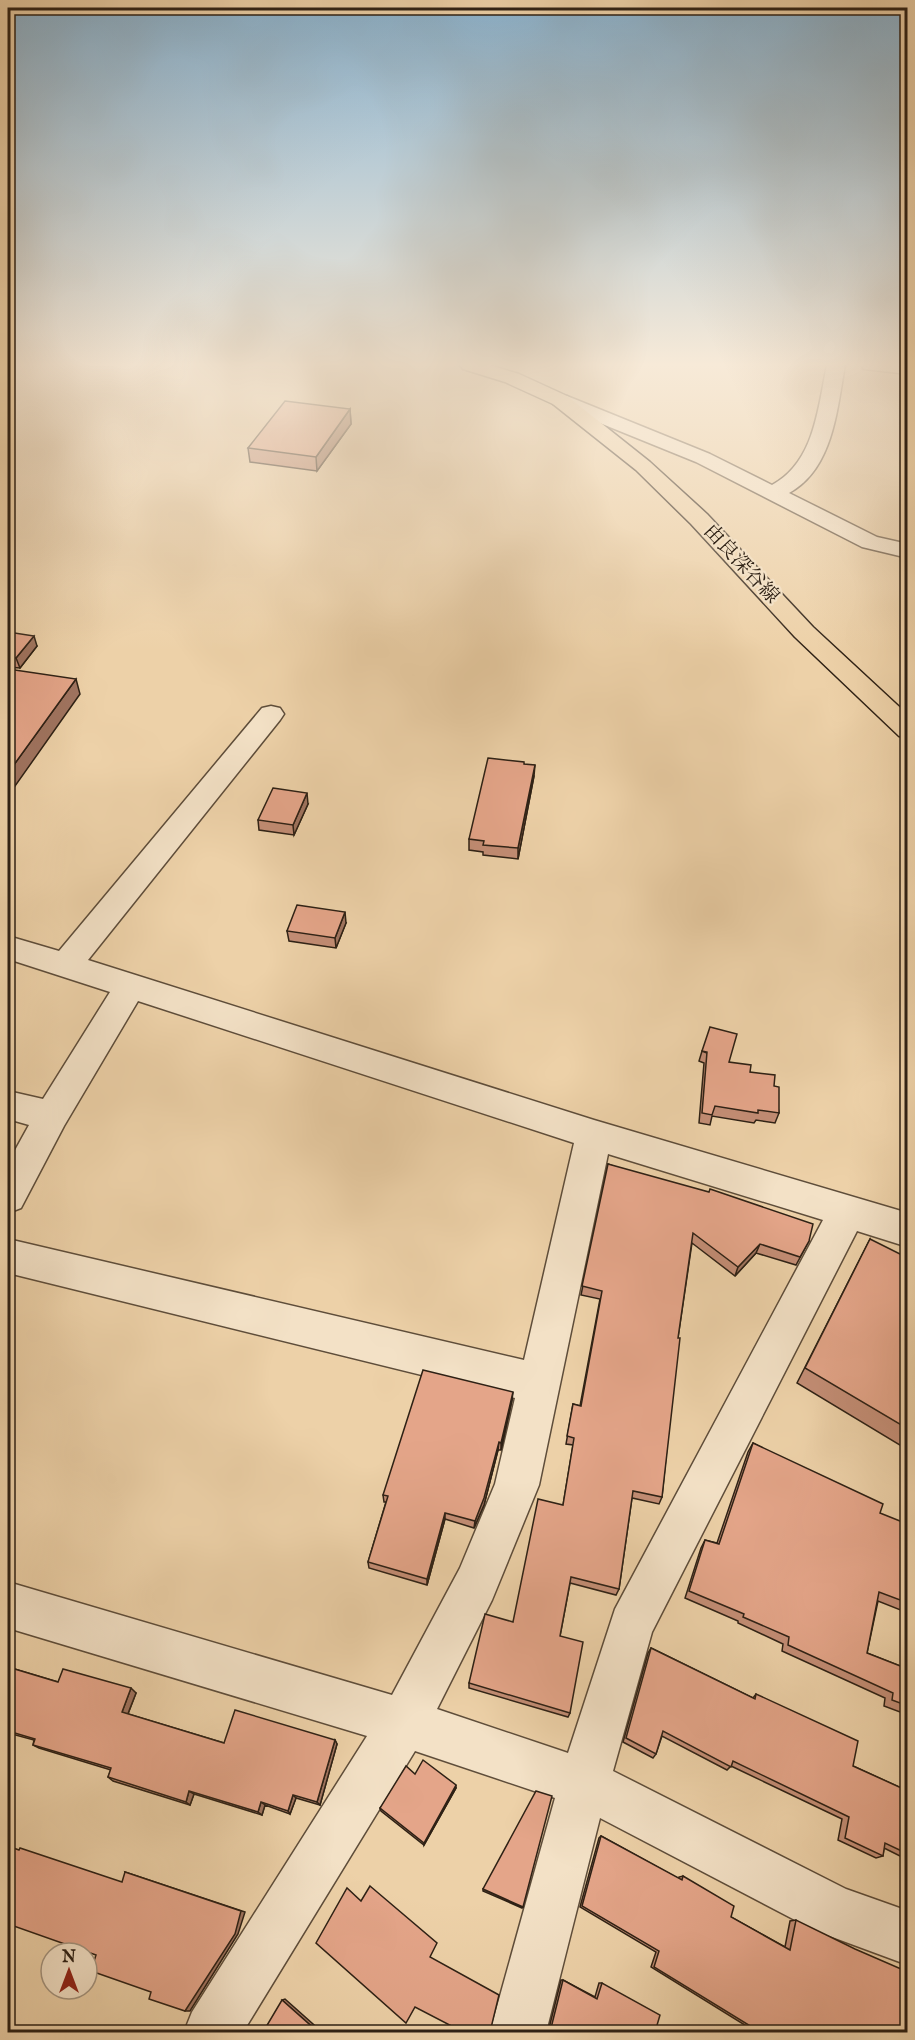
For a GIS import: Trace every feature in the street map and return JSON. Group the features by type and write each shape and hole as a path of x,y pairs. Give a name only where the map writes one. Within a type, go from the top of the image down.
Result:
{"main road":[{"name":"由良深谷線","path":"635,460 699,519 804,632 908,730"}],"street":[{"path":"707,460 870,542 908,551"},
{"path":"772,493 788,485 800,475 811,460"},
{"path":"66,965 272,714"},
{"path":"8,946 594,1135 908,1230"},
{"path":"8,1197 52,1116 131,985"},
{"path":"8,1105 52,1116"},
{"path":"212,2032 404,1723 476,1584 517,1485 594,1135"},
{"path":"518,2032 584,1783 631,1625 836,1236 845,1210"},
{"path":"8,1256 540,1384"},
{"path":"8,1605 404,1723 584,1783 836,1912 908,1938"}],"building":[{"path":"8,632 34,636 16,658 8,657"},
{"path":"8,669 76,679 8,773"},
{"path":"488,758 535,765 518,848 483,845 484,841 469,839"},
{"path":"273,788 307,793 293,825 258,820"},
{"path":"297,905 345,912 335,938 287,931"},
{"path":"710,1027 737,1034 729,1062 751,1065 750,1072 775,1075 774,1086 779,1087 779,1113 758,1110 758,1113 715,1106 712,1115 702,1113 707,1052 702,1051"},
{"path":"608,1164 709,1192 710,1189 813,1224 809,1241 800,1257 760,1244 738,1267 693,1233 678,1338 680,1338 662,1497 633,1491 619,1589 571,1577 560,1636 583,1642 570,1713 469,1683 485,1614 513,1622 538,1499 563,1505 574,1438 567,1436 573,1404 581,1406 602,1291 582,1286"},
{"path":"870,1239 908,1258 908,1346 902,1357 908,1360 908,1429 805,1368"},
{"path":"423,1370 513,1392 501,1443 499,1442 484,1498 475,1521 445,1513 427,1579 368,1562 388,1496 383,1495"},
{"path":"753,1443 883,1504 880,1513 905,1523 902,1537 908,1539 908,1603 879,1592 867,1653 908,1669 908,1706 892,1700 893,1693 788,1645 789,1637 743,1617 744,1614 689,1591 705,1540 719,1544"},
{"path":"651,1648 755,1699 756,1694 858,1741 853,1766 908,1791 908,1854 885,1843 883,1856 845,1838 849,1817 733,1761 731,1767 663,1731 656,1754 626,1738"},
{"path":"8,1667 58,1682 63,1669 131,1688 122,1712 224,1743 235,1710 335,1740 317,1802 293,1795 288,1811 261,1802 258,1812 189,1791 186,1802 108,1777 111,1768 33,1745 35,1739 8,1731"},
{"path":"423,1760 456,1785 424,1843 380,1808 406,1766 415,1774"},
{"path":"536,1791 552,1796 523,1907 483,1889"},
{"path":"601,1836 682,1880 683,1876 734,1906 731,1917 790,1950 796,1920 908,1972 908,2032 760,2032 654,1967 659,1951 582,1906"},
{"path":"8,1846 122,1882 125,1872 241,1911 235,1934 185,2011 149,1999 151,1992 99,1974 99,1941 56,1941 8,1924"},
{"path":"370,1886 437,1943 430,1957 499,1995 490,2032 463,2032 415,2007 406,2023 316,1943 347,1888 361,1901"},
{"path":"563,1980 597,1999 602,1983 660,2015 655,2032 550,2032"},
{"path":"282,2000 318,2032 263,2032"}]}
